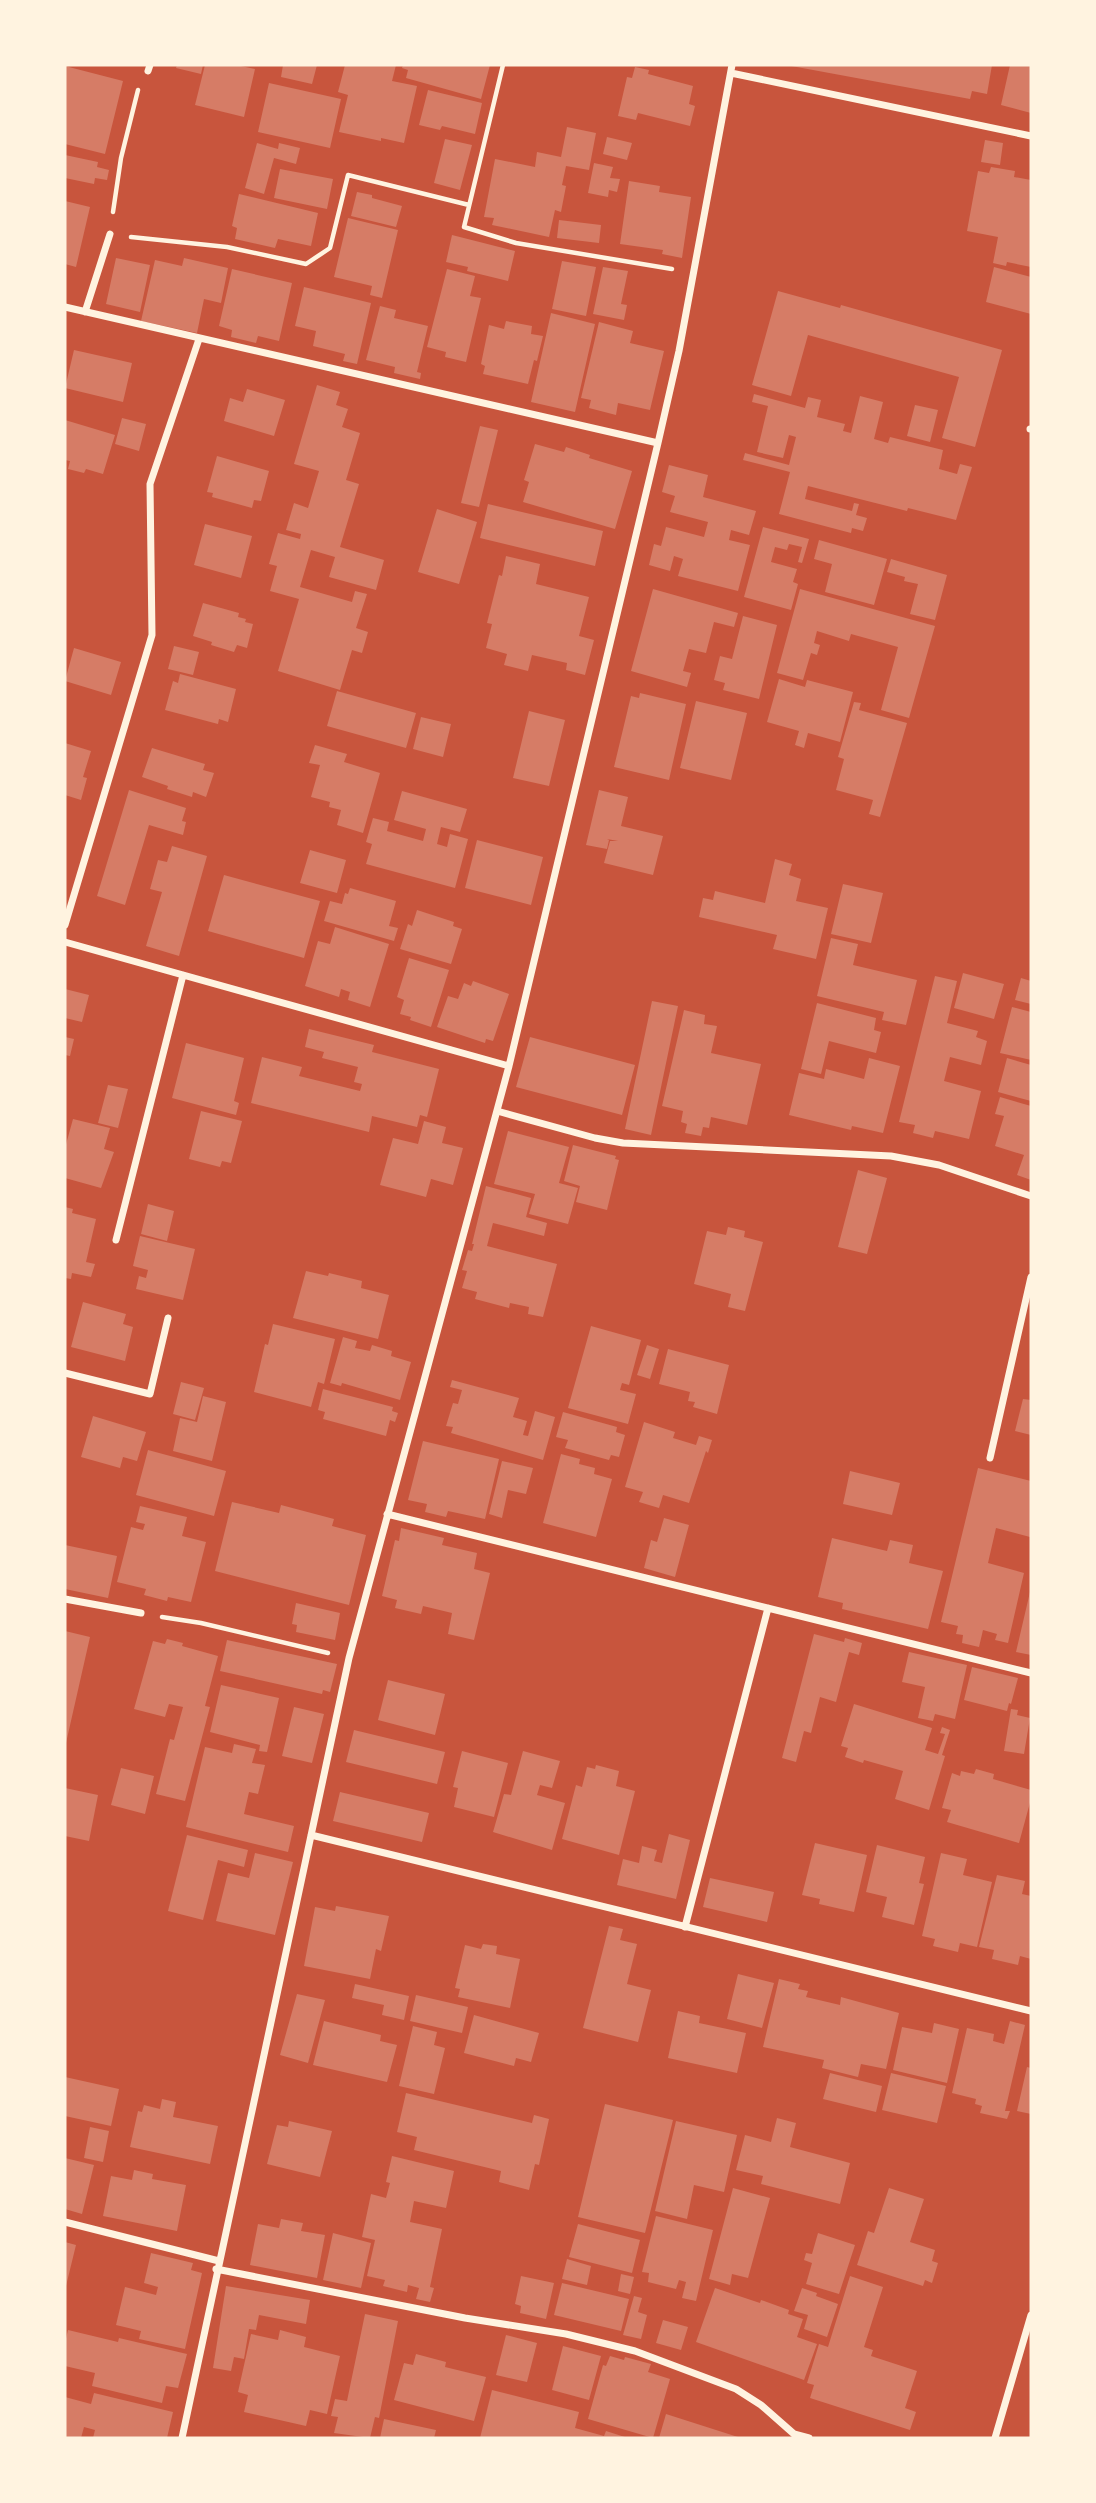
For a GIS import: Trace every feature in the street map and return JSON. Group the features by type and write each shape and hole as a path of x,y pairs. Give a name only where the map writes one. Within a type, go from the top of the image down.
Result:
{"street":[{"path":"182,2438 349,1658 509,1066 658,443 694,273 732,69 1031,136"},
{"path":"85,312 110,234"},
{"path":"65,307 658,443"},
{"path":"65,925 152,635 150,484 199,339"},
{"path":"65,942 509,1066"},
{"path":"116,1240 183,975"},
{"path":"497,1111 623,1143 891,1156 939,1165 1031,1196"},
{"path":"990,1458 1031,1277"},
{"path":"65,1373 150,1394 168,1318"},
{"path":"387,1514 1031,1673"},
{"path":"65,1599 141,1613"},
{"path":"685,1927 768,1608"},
{"path":"311,1835 1031,2011"},
{"path":"65,2222 217,2265 465,2318 566,2334 635,2351 736,2389 761,2405 793,2436 809,2438"},
{"path":"995,2438 1031,2315"}],"path":[{"path":"503,65 464,228 516,243 694,273"},
{"path":"149,68 136,94 121,158 110,234 227,247 306,264 330,248 348,175 469,205"},
{"path":"141,1613 201,1623 349,1658"}],"building":[{"path":"177,65 203,65 201,74 176,68"},
{"path":"205,65 236,65 255,69 244,117 195,105"},
{"path":"283,65 317,65 312,84 281,77"},
{"path":"345,65 396,65 392,81 417,86 404,143 339,132 348,95 338,92"},
{"path":"403,65 490,65 481,99 406,78 408,70 402,68"},
{"path":"786,65 992,65 987,94 972,91 970,99"},
{"path":"1010,65 1031,65 1031,113 1001,105"},
{"path":"65,66 123,81 105,154 65,144"},
{"path":"635,67 649,70 648,74 693,86 689,104 695,106 690,126 638,113 636,120 618,116 627,77 632,78"},
{"path":"269,83 341,99 330,148 258,132"},
{"path":"428,90 482,103 475,134 442,126 440,130 419,125"},
{"path":"567,127 596,133 589,170 566,166 562,185 566,186 561,212 555,210 549,237 492,225 494,218 484,217 495,159 535,167 537,152 561,157"},
{"path":"607,137 632,143 627,160 603,154"},
{"path":"445,139 472,145 460,190 434,183"},
{"path":"985,140 1003,143 1000,165 981,162"},
{"path":"257,143 278,149 279,143 300,148 296,164 274,158 264,194 245,188"},
{"path":"65,155 98,162 97,167 109,170 107,180 95,178 94,184 65,178"},
{"path":"594,163 613,167 610,178 620,179 617,192 609,190 608,197 588,193"},
{"path":"991,167 1015,171 1014,177 1031,180 1031,267 1007,262 1006,266 993,263 998,237 967,231 978,171 989,173"},
{"path":"280,169 333,179 327,209 274,198"},
{"path":"629,181 660,186 659,192 691,197 682,258 662,254 663,250 620,244"},
{"path":"357,192 402,206 396,227 351,216"},
{"path":"239,194 318,213 311,246 278,239 275,248 235,239 237,228 232,226"},
{"path":"65,201 90,207 76,267 65,264"},
{"path":"348,218 398,230 382,298 370,295 372,286 334,277"},
{"path":"559,220 601,225 599,243 557,238"},
{"path":"452,235 515,251 508,281 467,271 468,267 446,262"},
{"path":"116,258 150,265 140,312 106,304"},
{"path":"184,258 228,268 221,303 204,299 197,333 141,321 155,260 182,266"},
{"path":"562,261 596,267 586,316 552,309"},
{"path":"603,267 628,271 621,304 627,305 624,320 593,314"},
{"path":"994,267 1031,277 1031,314 986,302"},
{"path":"232,269 292,283 279,341 258,336 256,343 231,337 232,330 219,326"},
{"path":"447,269 475,276 470,296 481,298 466,362 445,357 446,352 427,347"},
{"path":"304,287 371,303 357,364 343,361 345,354 313,346 316,331 295,326"},
{"path":"778,291 840,308 841,305 1002,350 975,447 942,438 959,377 808,335 791,396 752,385"},
{"path":"380,306 396,310 394,318 428,326 417,372 421,373 420,379 394,373 395,367 366,360"},
{"path":"551,313 595,324 575,412 531,402"},
{"path":"506,321 532,326 531,334 543,336 528,384 483,374 485,366 481,364 489,325 504,329"},
{"path":"599,322 633,331 630,343 664,351 650,410 618,403 616,415 589,408 591,400 581,398"},
{"path":"74,350 132,363 123,402 65,388"},
{"path":"317,385 340,392 336,405 348,409 342,427 360,433 346,480 359,484 340,547 384,560 376,590 329,577 335,557 311,550 300,587 352,602 355,591 367,594 356,628 368,632 362,653 352,650 340,690 278,671 299,599 270,591 277,566 269,564 278,533 300,539 301,534 286,530 294,503 308,508 319,471 294,464"},
{"path":"247,389 285,400 274,436 224,421 230,398 243,402"},
{"path":"754,394 805,408 808,397 821,400 817,417 845,424 843,431 851,433 860,396 883,402 874,439 888,443 890,437 943,450 939,469 957,474 960,464 972,467 956,520 908,508 907,511 808,486 805,499 852,511 854,503 859,504 856,515 867,518 863,531 852,528 851,533 779,514 790,472 743,460 745,453 789,465 796,437 789,435 783,458 757,452 768,406 752,402"},
{"path":"915,405 938,410 930,442 907,436"},
{"path":"122,418 146,424 139,451 115,444"},
{"path":"65,420 115,435 103,474 86,469 84,473 68,469 70,461 65,460"},
{"path":"480,426 498,430 479,507 461,503"},
{"path":"535,444 564,452 566,447 590,455 589,458 632,471 615,529 523,502 529,482 524,480"},
{"path":"217,456 269,471 261,501 254,500 252,508 212,497 213,493 207,492"},
{"path":"669,465 708,475 703,497 756,511 749,535 731,530 729,540 750,545 738,591 678,576 683,559 674,556 670,571 649,565 654,544 661,546 666,527 704,537 708,522 670,512 675,496 662,492"},
{"path":"488,504 603,531 595,566 480,538"},
{"path":"437,509 477,522 459,584 418,572"},
{"path":"205,524 252,536 241,578 194,565"},
{"path":"763,527 809,539 802,563 798,562 802,547 789,544 787,550 775,547 771,562 797,569 793,582 798,584 791,610 744,597"},
{"path":"819,540 887,559 874,605 825,592 832,564 814,559"},
{"path":"506,556 540,564 536,584 589,597 579,636 594,640 585,675 566,670 567,663 532,655 528,671 504,665 507,654 486,648 492,624 487,623"},
{"path":"891,559 947,575 935,620 910,614 918,584 904,581 905,577 887,572"},
{"path":"653,589 738,613 734,627 714,622 706,653 689,649 683,671 691,673 687,687 631,671"},
{"path":"800,589 935,626 909,718 881,710 898,647 851,634 849,641 817,631 814,643 820,645 817,655 811,653 803,680 777,673"},
{"path":"203,603 239,613 238,617 253,624 247,648 237,645 234,652 193,636"},
{"path":"743,616 777,625 759,699 723,690 725,683 714,680 720,656 732,659"},
{"path":"174,646 199,652 193,675 168,669"},
{"path":"74,648 121,662 111,695 65,681"},
{"path":"180,674 236,689 228,722 219,719 218,724 165,710 173,681 178,683"},
{"path":"779,679 805,687 807,680 853,692 840,742 808,733 804,748 795,745 799,731 767,722"},
{"path":"337,691 416,713 406,748 327,726"},
{"path":"640,693 686,704 669,780 614,767 631,696 639,698"},
{"path":"696,701 747,713 731,780 680,768"},
{"path":"854,702 861,703 859,710 907,723 880,817 869,814 873,800 836,790 844,759 838,757"},
{"path":"529,711 565,720 549,786 513,778"},
{"path":"421,717 451,724 443,757 413,749"},
{"path":"65,743 91,751 83,777 87,778 81,800 65,795"},
{"path":"315,745 347,754 344,762 380,773 363,833 337,825 341,810 329,807 330,802 311,797 320,765 309,763"},
{"path":"152,748 205,764 203,770 214,773 206,797 193,792 192,797 142,777"},
{"path":"129,790 186,808 182,821 186,822 183,835 149,825 125,905 97,896"},
{"path":"599,790 628,797 621,826 663,836 653,875 604,863 610,841 618,841 607,839 607,849 586,845"},
{"path":"402,791 467,809 460,832 441,827 437,844 447,847 450,834 468,839 455,888 366,864 372,844 366,842 373,818 389,822 387,831 423,841 426,829 394,820"},
{"path":"477,840 543,857 531,905 465,888"},
{"path":"172,846 207,856 179,956 146,946 162,892 150,889 158,860 167,862"},
{"path":"310,850 346,860 337,893 300,883"},
{"path":"775,859 792,864 789,875 801,879 796,901 828,908 816,959 773,949 777,935 699,917 703,898 713,900 715,891 765,903"},
{"path":"224,875 320,901 304,958 208,931"},
{"path":"843,884 883,893 871,943 831,934"},
{"path":"350,888 396,901 389,926 398,928 394,941 324,921 330,901 342,904 345,893 348,894"},
{"path":"417,910 454,922 453,926 462,929 451,964 400,949 408,924 412,926"},
{"path":"335,927 389,944 370,1007 348,1000 350,992 341,989 339,997 305,986 318,941 330,944"},
{"path":"831,938 858,944 853,965 917,980 906,1025 882,1020 884,1012 817,996"},
{"path":"409,958 449,970 431,1027 400,1014 404,1000 397,997"},
{"path":"963,973 1004,984 994,1019 954,1008"},
{"path":"935,976 957,981 947,1023 978,1031 976,1037 987,1041 981,1065 950,1057 944,1081 981,1091 969,1139 935,1131 933,1138 913,1133 915,1125 899,1122"},
{"path":"1021,978 1031,981 1031,1004 1015,1000"},
{"path":"473,981 509,994 493,1041 486,1039 485,1043 437,1027 448,996 458,999 464,983 471,986"},
{"path":"65,989 89,995 82,1022 65,1018"},
{"path":"652,1001 678,1006 651,1135 625,1129"},
{"path":"817,1003 876,1018 874,1030 881,1032 876,1053 829,1041 821,1074 801,1069"},
{"path":"1012,1007 1031,1012 1031,1060 1000,1053"},
{"path":"684,1010 705,1015 704,1024 717,1026 711,1053 761,1064 747,1125 711,1117 709,1128 703,1127 701,1136 685,1133 687,1124 681,1122 683,1111 662,1106"},
{"path":"309,1029 374,1045 372,1052 439,1069 427,1117 420,1115 417,1127 372,1116 369,1132 251,1103 262,1057 302,1067 299,1076 360,1091 362,1084 354,1082 358,1067 322,1058 324,1052 305,1047"},
{"path":"65,1037 74,1039 70,1056 65,1055"},
{"path":"530,1037 635,1065 622,1115 516,1087"},
{"path":"186,1043 244,1058 234,1101 239,1103 236,1115 172,1098"},
{"path":"869,1058 900,1066 883,1133 852,1126 851,1130 789,1115 799,1073 824,1079 826,1069 864,1079"},
{"path":"1007,1058 1031,1065 1031,1101 998,1092"},
{"path":"108,1085 128,1089 118,1128 98,1123"},
{"path":"1000,1097 1031,1106 1031,1180 1017,1175 1024,1155 995,1146 1004,1116 995,1114"},
{"path":"201,1111 242,1121 231,1163 222,1161 220,1167 189,1159"},
{"path":"73,1119 110,1128 104,1149 114,1152 101,1188 65,1178 65,1148"},
{"path":"424,1121 446,1127 442,1143 463,1148 453,1185 431,1179 426,1197 380,1185 393,1138 418,1144"},
{"path":"508,1131 569,1147 559,1183 578,1188 568,1224 529,1214 535,1194 494,1184"},
{"path":"573,1145 616,1156 615,1159 619,1160 607,1210 576,1202 580,1186 564,1181"},
{"path":"858,1170 887,1178 867,1254 838,1247"},
{"path":"486,1186 531,1198 526,1217 547,1223 544,1236 493,1223 487,1246 557,1264 543,1317 528,1314 529,1307 510,1303 509,1308 475,1299 477,1292 462,1288 467,1271 462,1270 468,1250 472,1251 474,1244"},
{"path":"148,1204 174,1211 167,1241 141,1234"},
{"path":"65,1207 73,1209 72,1213 96,1219 86,1262 95,1264 91,1277 72,1273 71,1279 65,1278"},
{"path":"728,1227 745,1231 744,1237 763,1242 745,1311 728,1307 731,1294 694,1284 707,1231 726,1235"},
{"path":"140,1236 195,1249 183,1300 136,1289 139,1276 146,1278 148,1270 133,1266"},
{"path":"306,1271 362,1281 361,1288 389,1295 378,1339 293,1318"},
{"path":"83,1302 126,1314 123,1324 133,1327 125,1361 71,1347"},
{"path":"273,1324 335,1339 324,1384 318,1382 311,1407 254,1392 265,1344 268,1345"},
{"path":"591,1326 641,1340 629,1385 622,1383 620,1390 636,1394 628,1424 568,1408"},
{"path":"343,1337 357,1341 355,1348 370,1351 372,1345 392,1351 391,1356 411,1362 400,1400 342,1383 341,1386 330,1383"},
{"path":"647,1345 659,1349 650,1379 637,1375"},
{"path":"668,1349 729,1365 717,1414 693,1407 695,1402 688,1401 690,1392 659,1384"},
{"path":"452,1380 519,1398 513,1417 527,1421 523,1435 528,1436 535,1411 555,1417 543,1460 451,1433 453,1427 446,1426 453,1403 458,1404 462,1390 450,1387"},
{"path":"181,1382 204,1388 195,1420 173,1414"},
{"path":"323,1389 393,1407 392,1411 398,1413 395,1422 390,1420 386,1436 323,1419 325,1412 318,1410"},
{"path":"203,1396 226,1402 212,1461 173,1451 180,1418 197,1422"},
{"path":"1023,1399 1031,1400 1031,1435 1015,1431"},
{"path":"563,1412 617,1427 616,1432 625,1435 619,1457 611,1455 609,1460 565,1448 568,1440 556,1437"},
{"path":"93,1416 146,1432 137,1461 123,1457 120,1468 81,1457"},
{"path":"644,1422 675,1432 673,1438 696,1445 699,1436 712,1440 689,1503 663,1495 659,1508 639,1502 643,1492 625,1487"},
{"path":"423,1441 499,1459 485,1519 448,1511 446,1517 425,1512 427,1504 408,1500"},
{"path":"148,1450 226,1471 214,1516 136,1495"},
{"path":"561,1454 580,1459 579,1464 595,1468 594,1474 612,1479 596,1537 543,1523"},
{"path":"502,1461 533,1468 526,1494 508,1490 502,1518 489,1514"},
{"path":"978,1468 1031,1481 1030,1537 996,1528 988,1563 1024,1573 1008,1643 995,1640 997,1634 983,1630 979,1647 962,1643 963,1635 956,1634 958,1626 941,1622"},
{"path":"850,1471 900,1483 892,1515 843,1504"},
{"path":"232,1502 279,1513 281,1505 334,1519 332,1526 366,1535 349,1605 215,1571"},
{"path":"140,1506 187,1517 182,1536 206,1542 191,1602 168,1597 167,1601 144,1595 146,1589 117,1582 131,1527 143,1530 145,1524 136,1522"},
{"path":"664,1518 689,1525 675,1577 644,1568 651,1540 657,1542"},
{"path":"401,1528 444,1538 442,1545 477,1553 474,1569 490,1573 474,1640 448,1634 452,1613 423,1606 421,1614 395,1608 397,1600 382,1596 395,1540 399,1541"},
{"path":"832,1538 887,1551 890,1540 913,1545 909,1563 943,1571 928,1629 842,1609 843,1603 818,1597"},
{"path":"65,1545 117,1556 108,1598 65,1589"},
{"path":"1031,1592 1031,1655 1016,1652"},
{"path":"296,1603 340,1613 335,1640 296,1632 297,1625 292,1624"},
{"path":"65,1631 90,1637 66,1743 65,1743"},
{"path":"814,1634 844,1642 845,1638 862,1643 859,1655 849,1652 836,1702 820,1697 811,1733 804,1731 796,1762 782,1758"},
{"path":"167,1639 218,1656 205,1706 210,1707 185,1801 156,1794 170,1739 174,1740 183,1707 169,1704 165,1717 134,1709 153,1641 165,1644"},
{"path":"227,1640 337,1664 330,1692 323,1690 322,1694 220,1671"},
{"path":"909,1652 967,1665 955,1719 935,1714 933,1721 918,1718 925,1687 902,1682"},
{"path":"972,1667 1018,1678 1007,1711 964,1700"},
{"path":"388,1680 445,1694 435,1735 378,1720"},
{"path":"221,1685 279,1698 267,1752 259,1751 260,1745 210,1732"},
{"path":"854,1704 932,1728 925,1750 938,1754 945,1734 940,1733 942,1727 950,1730 929,1810 895,1799 903,1771 845,1757 848,1748 841,1746"},
{"path":"294,1707 324,1714 312,1763 282,1756"},
{"path":"1011,1709 1018,1710 1017,1715 1030,1718 1024,1754 1004,1751"},
{"path":"354,1730 445,1752 437,1784 346,1762"},
{"path":"234,1744 256,1749 252,1763 265,1765 258,1794 249,1792 244,1814 294,1826 288,1852 186,1827 205,1747 232,1753"},
{"path":"462,1751 508,1763 494,1817 454,1807 458,1788 453,1787"},
{"path":"523,1751 560,1761 552,1788 540,1785 537,1795 565,1803 552,1850 493,1832 504,1794 511,1795"},
{"path":"596,1765 619,1771 616,1786 635,1791 619,1855 562,1839 576,1785 582,1787 587,1767 595,1769"},
{"path":"121,1768 154,1776 145,1814 111,1805"},
{"path":"976,1769 994,1774 993,1779 1031,1790 1019,1843 947,1822 951,1810 942,1808 952,1773 960,1776 961,1771 974,1774"},
{"path":"65,1788 98,1795 89,1841 65,1836"},
{"path":"340,1792 429,1813 422,1842 333,1821"},
{"path":"669,1834 690,1840 676,1899 617,1885 623,1859 639,1863 642,1846 657,1850 654,1861 662,1863"},
{"path":"187,1835 248,1850 244,1867 218,1860 203,1920 168,1911"},
{"path":"815,1843 867,1855 854,1912 819,1904 820,1899 802,1895"},
{"path":"877,1845 925,1857 919,1883 924,1884 914,1925 882,1917 887,1897 866,1892"},
{"path":"255,1853 293,1862 275,1935 216,1921 228,1873 249,1878"},
{"path":"941,1853 967,1859 963,1875 992,1882 977,1947 960,1943 958,1952 933,1946 935,1939 922,1936"},
{"path":"997,1875 1025,1881 1022,1894 1031,1896 1031,1959 1020,1956 1018,1965 992,1959 994,1950 979,1947"},
{"path":"710,1878 774,1892 767,1922 703,1907"},
{"path":"336,1906 389,1916 381,1951 376,1949 370,1979 304,1966 315,1907 335,1911"},
{"path":"609,1926 623,1929 620,1940 637,1944 627,1984 651,1990 638,2042 583,2028"},
{"path":"483,1944 497,1946 496,1954 520,1959 510,2008 458,1997 460,1989 455,1988 465,1945 481,1949"},
{"path":"738,1974 774,1983 762,2028 727,2019"},
{"path":"779,1979 800,1984 798,1989 808,1991 806,1997 840,2005 841,1997 899,2013 886,2069 861,2064 858,2077 822,2068 824,2060 763,2047"},
{"path":"355,1984 409,1996 404,2020 382,2015 384,2005 352,1998"},
{"path":"297,1994 325,2000 308,2063 280,2055"},
{"path":"416,1995 468,2007 462,2033 410,2021"},
{"path":"678,2011 700,2016 699,2023 746,2033 737,2073 668,2058"},
{"path":"474,2015 539,2033 531,2062 516,2058 514,2066 464,2053"},
{"path":"324,2021 381,2035 380,2041 397,2045 387,2082 313,2065"},
{"path":"1010,2021 1025,2025 1005,2111 1010,2111 1007,2119 980,2113 982,2106 975,2104 976,2099 952,2093 967,2028 994,2034 993,2041 1004,2044"},
{"path":"934,2023 959,2029 947,2083 893,2070 902,2027 932,2033"},
{"path":"413,2026 437,2032 434,2045 445,2048 434,2094 399,2086"},
{"path":"1027,2067 1031,2068 1031,2114 1017,2111"},
{"path":"830,2073 882,2086 876,2112 823,2099"},
{"path":"891,2073 946,2086 937,2123 882,2110"},
{"path":"65,2077 119,2089 111,2126 65,2116"},
{"path":"406,2093 532,2123 534,2115 549,2119 539,2165 535,2164 529,2190 499,2182 501,2171 414,2150 417,2137 397,2132"},
{"path":"162,2099 176,2102 173,2117 218,2126 210,2164 130,2147 138,2111 142,2112 144,2105 160,2109"},
{"path":"605,2104 673,2120 645,2233 578,2217"},
{"path":"777,2118 796,2123 790,2147 850,2163 840,2204 761,2184 763,2176 736,2170 745,2135 771,2142"},
{"path":"289,2121 332,2131 320,2177 267,2164 277,2125 288,2127"},
{"path":"676,2121 737,2135 724,2192 694,2185 687,2219 655,2211"},
{"path":"90,2127 109,2131 103,2162 84,2158"},
{"path":"392,2156 454,2171 446,2208 414,2201 410,2222 442,2229 430,2287 434,2288 430,2302 416,2299 419,2288 408,2285 407,2292 383,2286 385,2280 367,2276 375,2240 362,2237 371,2194 386,2198 390,2183 386,2182"},
{"path":"65,2158 94,2165 82,2214 65,2209"},
{"path":"134,2170 153,2174 152,2179 186,2185 177,2231 103,2216 111,2176 132,2180"},
{"path":"733,2188 770,2198 748,2278 732,2274 730,2285 709,2279"},
{"path":"889,2188 924,2199 910,2242 935,2250 932,2261 938,2263 932,2283 925,2280 923,2286 857,2265 868,2231 874,2233"},
{"path":"656,2216 713,2230 696,2301 682,2298 686,2282 679,2280 676,2289 648,2282 649,2273 642,2272"},
{"path":"281,2219 303,2223 301,2231 325,2235 317,2278 250,2265 258,2224 279,2228"},
{"path":"578,2224 640,2240 632,2273 569,2257"},
{"path":"333,2233 371,2243 361,2288 323,2280"},
{"path":"818,2233 855,2245 839,2294 806,2284 812,2263 804,2260 806,2253 812,2254"},
{"path":"65,2242 76,2245 66,2286 65,2286"},
{"path":"151,2253 193,2263 191,2270 202,2273 185,2349 139,2339 141,2331 116,2325 125,2287 156,2295 158,2287 144,2283"},
{"path":"567,2259 591,2266 587,2285 562,2279"},
{"path":"621,2274 634,2277 630,2294 618,2291"},
{"path":"521,2276 554,2283 546,2319 520,2313 521,2306 515,2304"},
{"path":"850,2276 883,2287 864,2347 873,2350 871,2356 917,2371 905,2408 916,2412 910,2430 810,2398 814,2385 807,2383 819,2344 828,2347"},
{"path":"562,2283 629,2299 621,2331 554,2315"},
{"path":"226,2286 310,2300 306,2324 259,2315 256,2330 249,2329 244,2359 234,2357 231,2371 213,2368"},
{"path":"715,2288 760,2303 761,2300 789,2310 788,2314 803,2319 797,2337 817,2344 804,2380 696,2342"},
{"path":"802,2288 838,2304 827,2337 804,2329 808,2315 794,2311"},
{"path":"634,2296 642,2298 638,2312 647,2315 641,2339 623,2335"},
{"path":"365,2314 398,2321 379,2418 375,2417 370,2438 334,2433 338,2417 331,2416 335,2399 347,2401"},
{"path":"663,2320 688,2327 681,2350 656,2343"},
{"path":"68,2330 118,2342 119,2338 187,2354 178,2388 166,2386 162,2403 92,2386 95,2373 65,2366"},
{"path":"280,2330 306,2337 304,2347 340,2356 327,2414 310,2410 306,2426 244,2412 248,2395 238,2392 251,2334 278,2340"},
{"path":"506,2335 537,2343 527,2382 496,2375"},
{"path":"563,2346 601,2356 589,2400 552,2390"},
{"path":"416,2354 446,2362 445,2367 486,2377 474,2421 394,2400 404,2363 413,2365"},
{"path":"610,2356 651,2364 648,2372 670,2379 653,2438 588,2419 603,2365 606,2366"},
{"path":"492,2390 579,2412 575,2428 604,2436 606,2431 628,2438 480,2438"},
{"path":"94,2393 173,2412 167,2438 93,2438 95,2430 84,2427 81,2438 65,2438 65,2397 91,2404"},
{"path":"666,2414 741,2438 659,2438"},
{"path":"384,2419 436,2430 434,2438 380,2438"}]}
